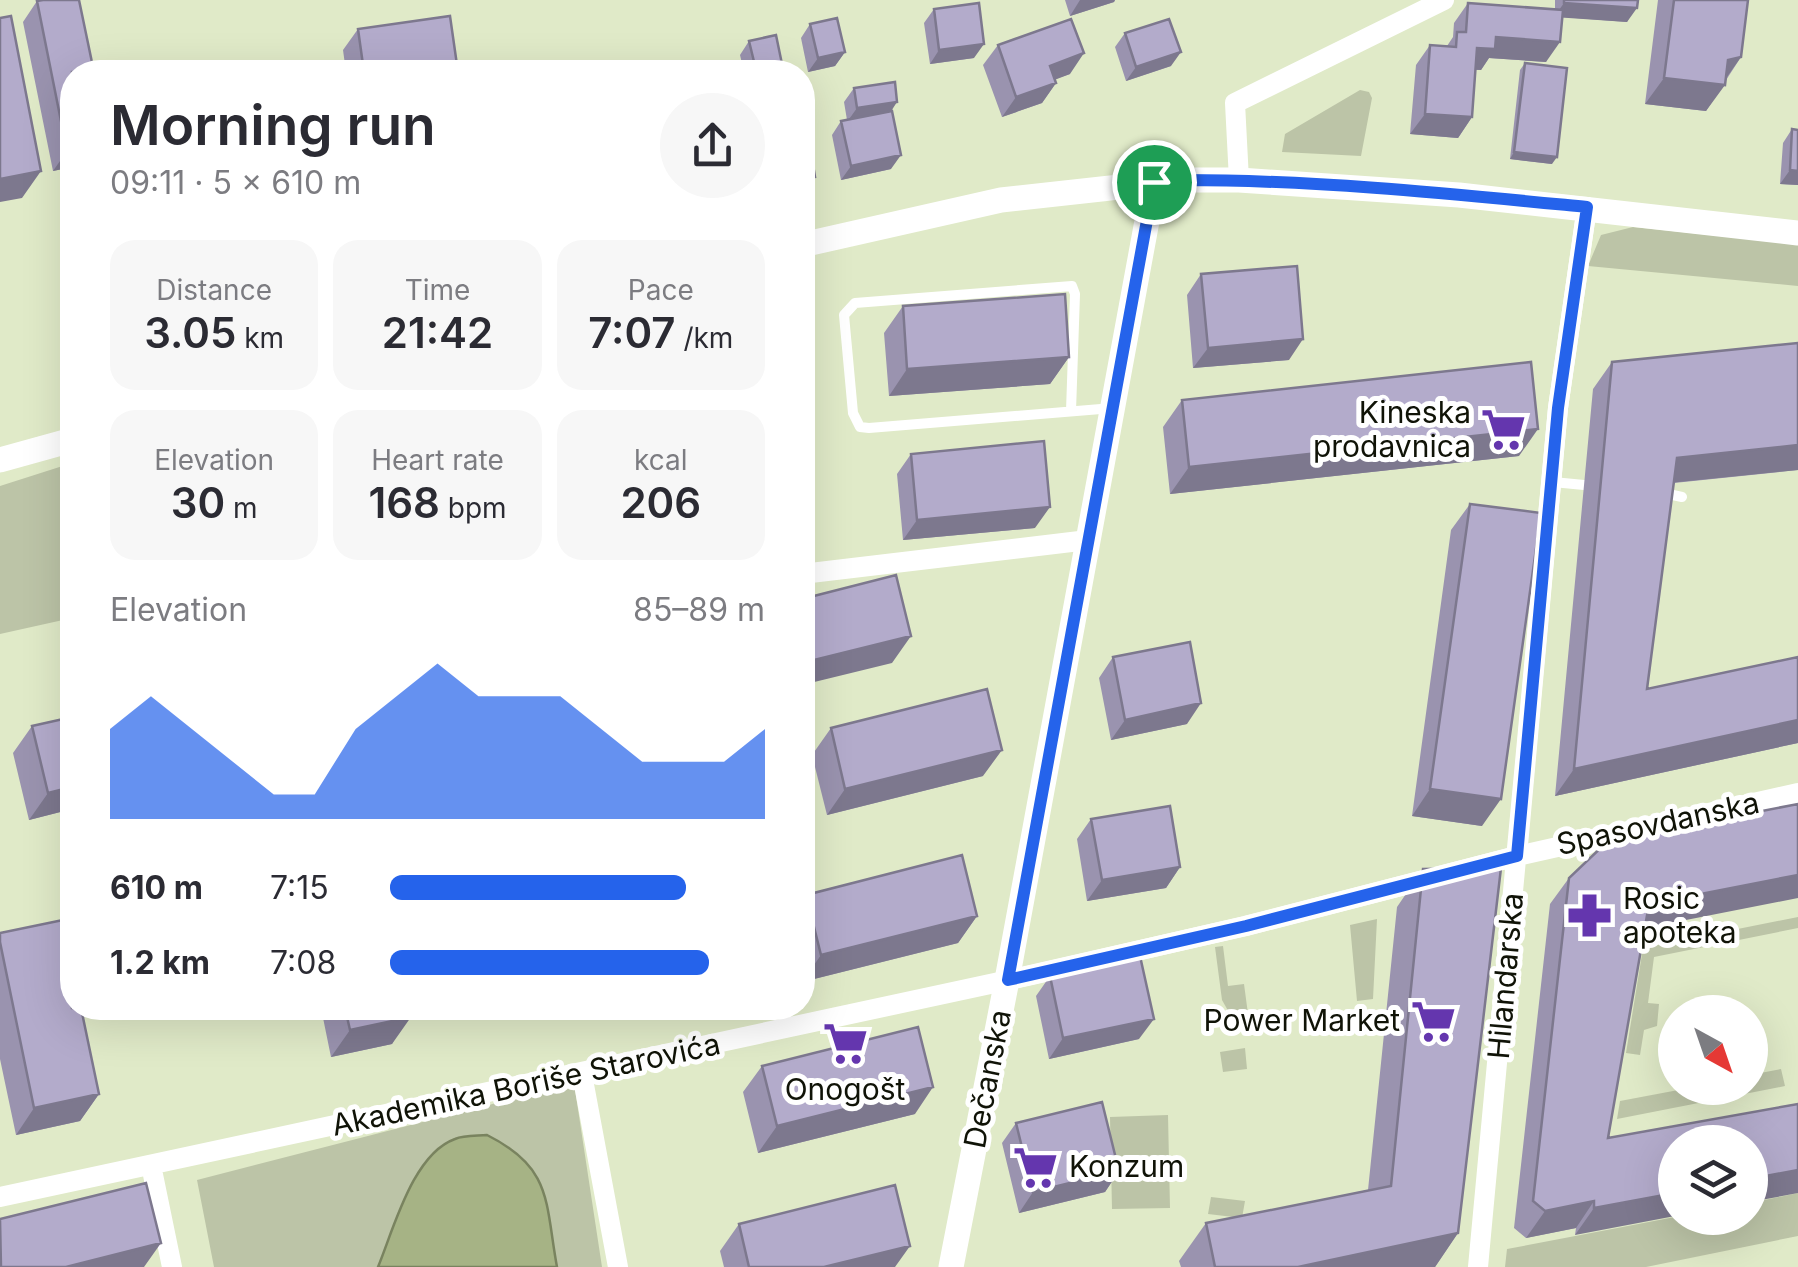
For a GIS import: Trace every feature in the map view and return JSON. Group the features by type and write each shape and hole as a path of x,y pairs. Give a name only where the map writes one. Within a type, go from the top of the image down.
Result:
{"street":[{"path":"1239,180 1236,103 1444,0"},
{"path":"815,242 1001,200 1154,182 1239,180 1459,194 1798,233"},
{"name":"Dečanska","path":"951,1267 1008,980 1154,182"},
{"name":"Hilandarska","path":"1478,1267 1558,408 1587,207"},
{"path":"0,460 60,443"},
{"path":"815,572 1088,540"},
{"name":"Spasovdanska","path":"1517,856 1798,793"},
{"name":"Akademika Boriše Starovića","path":"0,1197 1008,980 1246,926 1517,856"},
{"path":"777,1020 779,1030"},
{"path":"582,1074 618,1267"},
{"path":"151,1165 172,1267"}],"lane":[{"path":"1071,411 1075,294 1072,286 854,303 844,315 853,413 860,426 1071,411 1112,408"},
{"path":"1553,482 1584,485"},
{"path":"1658,492 1682,497"}],"shaded area":[{"path":"1360,90 1369,92 1372,98 1361,156 1282,152 1285,134"},
{"path":"1633,227 1798,244 1798,286 1588,266 1601,235"},
{"path":"60,467 60,621 0,634 0,486"},
{"path":"1798,917 1798,928 1654,957 1648,1003 1658,1004 1657,1026 1644,1030 1640,1055 1626,1053 1643,948"},
{"path":"1377,919 1373,999 1357,1001 1350,925"},
{"path":"1223,946 1228,986 1244,984 1248,1014 1231,1016 1222,1000 1215,947"},
{"path":"1245,1048 1247,1069 1223,1072 1220,1052"},
{"path":"1781,1069 1785,1086 1768,1089 1768,1072"},
{"path":"574,1083 602,1267 214,1267 197,1180"},
{"path":"1658,1094 1658,1105 1688,1105 1617,1119 1620,1101"},
{"path":"1168,1115 1170,1208 1112,1209 1110,1117"},
{"path":"487,1135 524,1160 535,1174 547,1205 557,1267 378,1267 398,1213 428,1160 455,1139"},
{"path":"1798,1193 1798,1236 1646,1267 1505,1267 1507,1249 1658,1220 1658,1235 1768,1235 1768,1199"},
{"path":"1211,1197 1245,1201 1242,1218 1208,1214"}],"building":[{"path":"79,0 92,60 60,60 60,116 37,1"},
{"path":"1564,0 1638,0 1637,8"},
{"path":"1674,0 1748,0 1741,57 1728,60 1725,85 1664,78"},
{"path":"979,3 984,44 939,50 934,9"},
{"path":"1468,3 1563,10 1560,42 1496,37 1495,49 1477,48 1472,117 1425,114 1430,45 1456,47 1457,32 1466,32"},
{"path":"11,16 41,171 0,179 0,18"},
{"path":"450,16 456,60 362,60 358,29"},
{"path":"837,18 845,52 818,58 810,24"},
{"path":"1071,19 1084,53 1050,66 1056,83 1016,97 998,45"},
{"path":"1169,19 1181,52 1136,67 1125,33"},
{"path":"776,35 781,60 754,60 749,41"},
{"path":"1525,63 1567,68 1557,157 1514,152"},
{"path":"895,82 897,102 857,108 854,88"},
{"path":"892,111 901,155 851,166 841,121"},
{"path":"1792,129 1798,130 1798,171 1790,170"},
{"path":"1297,266 1303,339 1208,348 1201,274"},
{"path":"1065,294 1069,357 907,369 903,306"},
{"path":"1798,343 1798,445 1677,458 1647,689 1798,657 1798,720 1574,769 1612,362"},
{"path":"1531,362 1538,429 1189,467 1182,400"},
{"path":"1044,441 1050,507 917,520 911,454"},
{"path":"1470,504 1541,513 1501,799 1430,789"},
{"path":"896,575 911,636 815,660 815,596"},
{"path":"1190,642 1201,703 1125,720 1113,657"},
{"path":"987,689 1002,750 845,789 831,728"},
{"path":"60,720 60,790 48,793 32,726"},
{"path":"1798,804 1798,875 1649,904 1608,1138 1658,1129 1658,1196 1594,1208 1594,1201 1545,1211 1533,1201 1569,878 1608,841"},
{"path":"1170,806 1180,867 1102,880 1091,819"},
{"path":"962,855 977,916 821,955 815,931 815,893"},
{"path":"1501,868 1458,1233 1298,1267 1215,1267 1206,1223 1391,1186 1423,869"},
{"path":"60,921 60,1020 84,1020 99,1094 34,1108 0,933"},
{"path":"1140,956 1154,1019 1063,1038 1050,976"},
{"path":"348,1020 397,1020 350,1030"},
{"path":"918,1027 933,1087 777,1126 762,1066"},
{"path":"1102,1102 1119,1171 1033,1192 1016,1123"},
{"path":"1798,1104 1798,1170 1768,1176 1768,1125 1681,1125"},
{"path":"146,1183 161,1243 66,1267 1,1267 0,1219"},
{"path":"895,1185 910,1246 824,1267 749,1267 739,1224"}],"place":[{"name":"Kineska prodavnica","path":"1504,430"},
{"name":"Rosic apoteka","path":"1590,916"},
{"name":"Power Market","path":"1433,1021"},
{"name":"Onogošt","path":"845,1043"},
{"name":"Konzum","path":"1036,1167"}],"route":[{"path":"1239,180 1459,194 1587,207 1558,408 1517,856 1246,926 1008,980 1061,686 1154,182 1239,180"}]}
